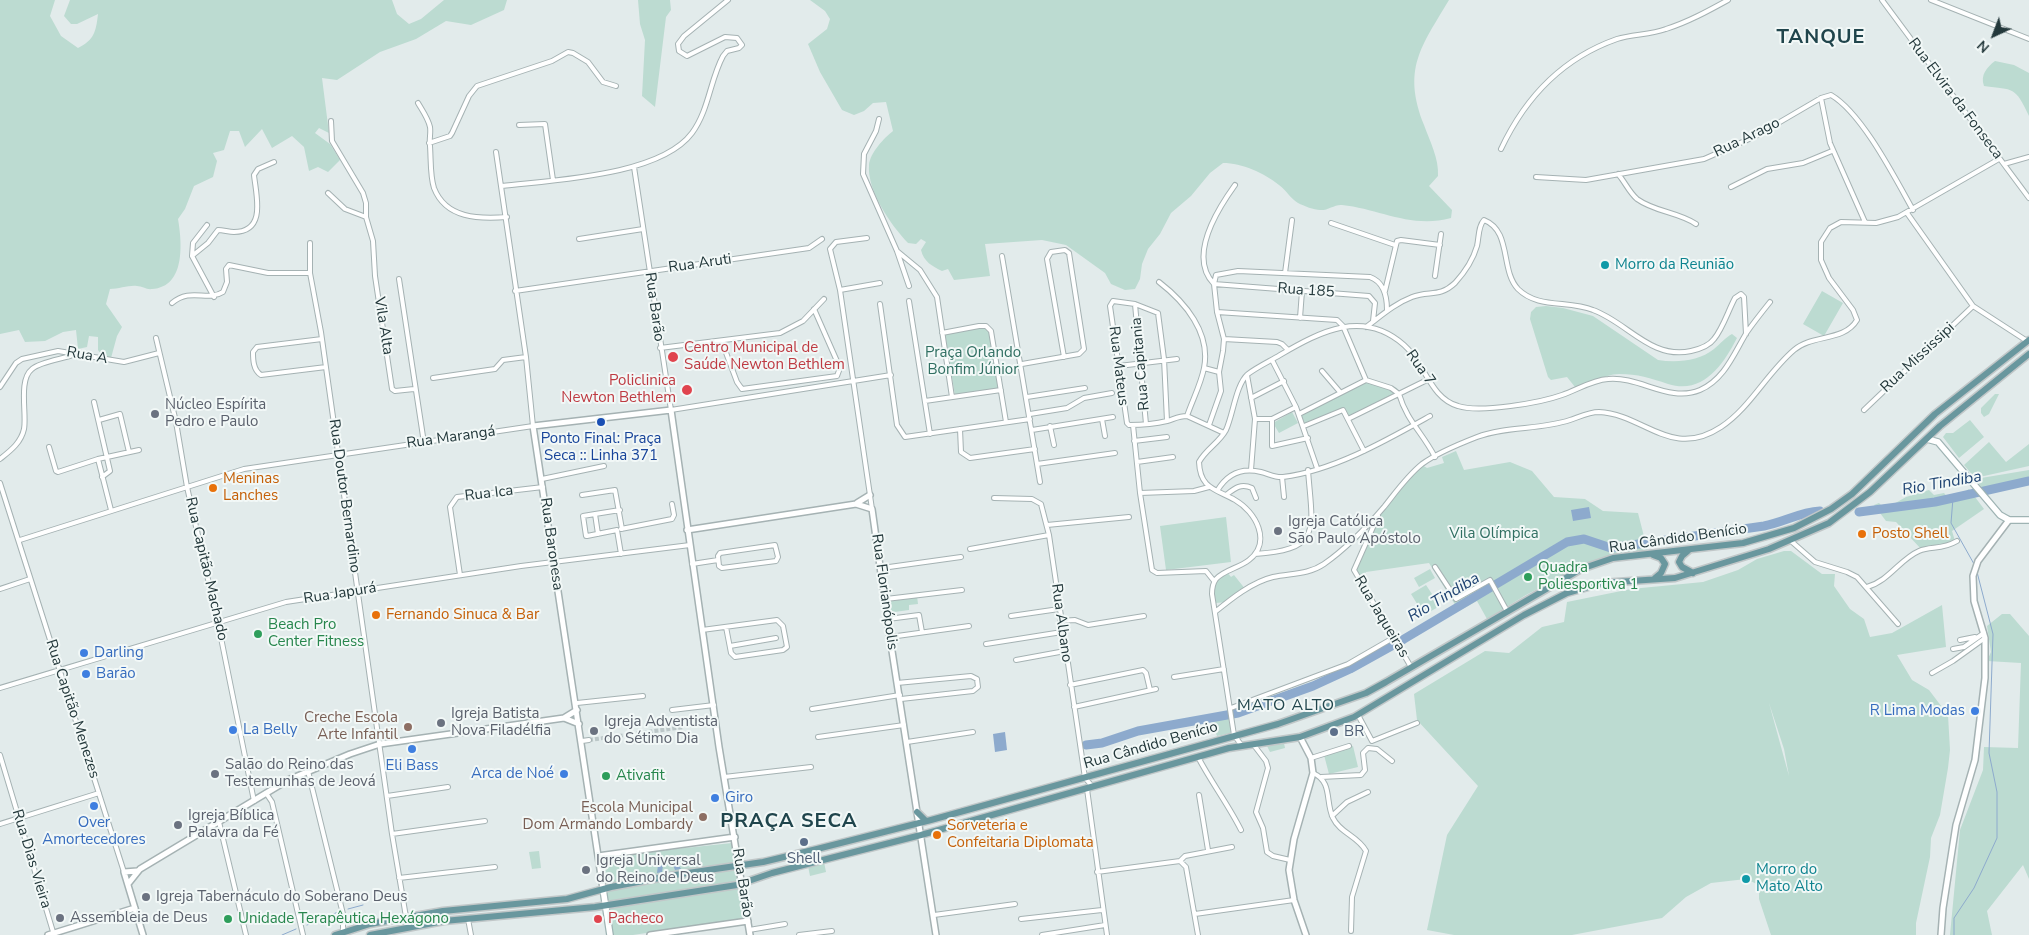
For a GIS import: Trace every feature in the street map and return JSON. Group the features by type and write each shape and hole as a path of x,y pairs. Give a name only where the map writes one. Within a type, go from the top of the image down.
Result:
{"main road":[{"name":"Rua Cândido Benício","path":"335,935 406,917 443,911 567,899 603,889 739,864 772,860 923,822 1278,724 1366,692 1581,569 1613,558 1743,544 1769,538 1794,528 1831,509 1852,494 1935,414 2028,341"},
{"name":"Rua Cândido Benício","path":"370,935 468,919 605,906 742,884 772,873 921,835 1198,757 1242,746 1300,737 1358,715 1549,601 1578,589 1602,583 1675,578 1791,541 1829,523 1856,505 1937,430 2029,354"},
{"path":"1937,430 1938,442"},
{"path":"1927,439 1938,442 2000,515 2010,520 2029,520"},
{"path":"1690,550 1682,556 1679,562 1682,568 1693,573"},
{"path":"1640,554 1657,555 1664,562 1661,573 1651,579"},
{"path":"917,812 923,822"},
{"name":"Rua Baronesa","path":"603,889 610,935"}],"street":[{"path":"502,186 634,167 670,153 679,146 692,133 700,118 723,56 727,51 739,48 742,45 737,38 725,37 687,56 682,54 678,48 684,36 728,0"},
{"path":"1501,149 1528,103 1553,76 1606,44 1630,36 1663,30 1689,20 1728,0"},
{"name":"Rua Elvira da Fonseca","path":"1882,0 2029,198"},
{"path":"1933,0 2029,40"},
{"path":"429,143 450,136 469,96 477,86 552,61 568,52 573,52 588,62 604,82 616,86"},
{"path":"1865,222 1832,151 1821,98 1831,95 1836,98 1857,122 1881,156 1913,210"},
{"name":"Rua Arago","path":"1536,177 1572,180 1685,164 1724,152 1756,136 1821,98"},
{"path":"418,103 429,122 429,143 434,188 447,206 456,213 478,219 507,217"},
{"path":"879,119 874,136 864,154 862,174 897,251 910,286"},
{"path":"328,193 345,209 366,216 362,192 332,141 331,121"},
{"path":"519,125 542,123 547,127 553,180"},
{"path":"1731,187 1767,169 1803,162 1832,151"},
{"name":"Rua Baronesa","path":"496,152 526,356 533,426 603,889"},
{"path":"2004,164 2029,157"},
{"path":"1215,612 1259,582 1272,577 1306,572 1322,565 1349,545 1413,473 1435,457 1487,434 1550,426 1592,412 1619,416 1656,433 1675,438 1697,437 1720,427 1736,414 1798,346 1812,339 1842,333 1853,327 1857,320 1853,310 1829,278 1821,260 1820,250 1825,234 1841,222 1884,222 1907,213 1999,159"},
{"path":"192,256 208,243 218,230 240,232 252,225 256,218 258,205 254,175 258,169 274,162"},
{"name":"Rua Barão","path":"634,167 724,777 750,932"},
{"path":"1618,174 1640,200 1651,206 1682,216 1696,224"},
{"path":"1214,284 1206,274 1203,260 1212,222 1217,210 1235,185"},
{"path":"1907,213 1974,306 2028,341"},
{"name":"Vila Alta","path":"366,216 373,241 375,276 392,389 395,391 414,388"},
{"path":"1284,273 1292,220"},
{"path":"1366,327 1388,310 1413,296 1443,292 1454,283 1471,260 1481,224 1484,220 1489,222 1503,244 1508,273 1513,284 1534,300 1591,309 1612,319 1655,347 1677,352 1694,350 1712,341 1735,298 1741,294 1744,297 1746,334"},
{"path":"1331,223 1396,244"},
{"path":"207,225 193,243 192,256 214,297"},
{"path":"580,240 643,229"},
{"path":"1435,276 1442,234"},
{"name":"Rua Florianópolis","path":"867,238 836,242 830,248 840,290 917,812"},
{"name":"Rua Aruti","path":"516,291 809,248 822,239"},
{"path":"1385,292 1396,244 1401,240 1440,245"},
{"name":"Rua Doutor Bernardino","path":"310,243 310,273 322,338 398,878 406,917 410,927"},
{"path":"1022,364 1064,357 1079,354 1085,346 1070,253 1063,250 1051,252 1047,259 1064,357"},
{"path":"897,251 920,270 937,297 952,397"},
{"path":"1002,256 1022,364 1040,482"},
{"path":"172,303 188,295 202,294 214,297 226,290 226,269 229,264 268,273 310,273"},
{"path":"1209,425 1221,391 1219,372 1224,339 1216,312 1214,284 1216,276 1229,272 1370,277 1378,280 1385,292 1388,310"},
{"name":"Vila Alta","path":"399,279 414,388 424,443"},
{"path":"1159,282 1179,297 1202,336 1204,368 1187,416"},
{"path":"840,290 880,283"},
{"name":"Rua 185","path":"1214,284 1369,296 1375,303 1373,322"},
{"path":"1300,318 1302,291"},
{"path":"660,348 722,342 780,333 802,321 824,299"},
{"name":"Rua Mateus","path":"1135,304 1115,300 1110,306 1125,420 1131,425 1134,441 1152,570 1157,573 1206,571 1214,581"},
{"path":"909,301 930,434"},
{"name":"Rua 7","path":"1247,375 1319,333 1343,326 1366,327 1393,336 1415,356 1442,398 1451,403 1469,408 1547,400 1598,381 1615,378 1667,392 1690,393 1700,390 1720,375 1746,334 1770,302"},
{"path":"880,304 899,430 909,438 1030,417 1067,408 1084,398 1112,393"},
{"path":"1135,304 1158,313 1164,359 1167,421"},
{"name":"Rua Capitania","path":"1135,304 1146,424"},
{"name":"Rua Mississipi","path":"1864,410 1974,306"},
{"path":"722,342 737,382 742,389 837,376 840,368 814,309"},
{"path":"1216,312 1336,320 1343,326 1366,380"},
{"path":"942,333 979,326 989,328 992,335 1006,422"},
{"name":"Rua Capitão Machado","path":"156,338 176,422 187,487 218,623 254,801"},
{"path":"322,338 258,347 253,352 254,360 257,372 260,375 326,367"},
{"path":"1224,339 1276,342 1282,344 1288,350"},
{"name":"Rua A","path":"0,387 7,379 11,367 22,359 58,350 124,362 159,353"},
{"path":"0,459 16,446 24,429 24,399 28,374 36,367 76,354"},
{"path":"433,378 495,369 503,360 526,356"},
{"path":"1119,366 1164,359 1177,359"},
{"path":"1272,360 1299,414 1317,468"},
{"path":"1204,368 1219,372"},
{"path":"1322,371 1340,392"},
{"name":"Rua Marangá","path":"20,540 244,469 533,426 671,410 891,375"},
{"path":"1247,375 1254,419 1251,470"},
{"path":"1242,746 1234,735 1232,712 1212,594 1214,581 1250,560 1255,554 1260,543 1260,531 1254,516 1247,508 1209,487 1203,481 1199,462 1224,433 1243,381 1247,375"},
{"path":"1348,419 1429,379"},
{"path":"1299,414 1366,380 1392,388 1399,394 1404,411 1422,435 1435,457"},
{"path":"1251,398 1284,381"},
{"path":"1027,397 1086,388"},
{"path":"925,401 1001,390"},
{"path":"94,402 110,471 102,477"},
{"path":"1254,419 1272,419 1296,407"},
{"path":"1304,426 1340,410 1344,412 1364,451"},
{"path":"99,420 120,414 129,452"},
{"path":"1131,425 1167,421 1187,416 1224,433"},
{"path":"1217,491 1226,478 1232,474 1251,470 1282,477 1344,460 1430,416"},
{"path":"1032,430 1113,417"},
{"path":"1102,419 1105,436"},
{"path":"1272,419 1272,446 1308,438"},
{"path":"1050,426 1054,445"},
{"path":"960,429 961,452 970,458 1034,449"},
{"path":"1134,441 1167,437"},
{"path":"49,447 57,472 98,459 138,450"},
{"path":"1037,464 1115,453"},
{"path":"1136,462 1173,457"},
{"path":"98,459 111,510"},
{"path":"542,479 604,466"},
{"path":"1255,554 1296,547 1308,538 1311,524 1308,470"},
{"path":"1282,477 1284,497"},
{"name":"Rua Capitão Menezes","path":"0,483 20,540 30,579 143,935"},
{"path":"1226,495 1236,487 1244,485 1252,488 1256,498"},
{"name":"Rua Ica","path":"460,575 450,508 453,500 458,497 543,487"},
{"path":"1140,493 1194,491 1209,487"},
{"path":"582,494 614,490 618,494 621,554"},
{"path":"687,530 856,504 870,495"},
{"name":"Rua Albano","path":"994,498 1037,500 1041,504 1049,535 1060,621 1085,778"},
{"path":"620,510 583,516 586,535 672,519 674,515 672,504"},
{"path":"856,504 872,509"},
{"name":"Rua Jaqueiras","path":"1380,512 1354,565 1354,570 1411,667"},
{"path":"595,514 598,534"},
{"path":"1047,525 1129,517"},
{"path":"1941,935 1956,825 1978,746 1985,678 1984,635 1972,590 1974,570 1978,561 2010,520"},
{"path":"970,549 1049,535"},
{"path":"1791,541 1815,562 1851,574 1867,587 1898,624"},
{"path":"1867,587 1882,581 1918,551 1938,549 1957,541"},
{"name":"Rua Japurá","path":"0,688 282,603 460,575 690,545"},
{"path":"775,545 777,548 776,561 722,568 718,560 720,553 775,545"},
{"path":"882,568 961,558"},
{"path":"692,564 718,560"},
{"path":"1435,567 1456,599 1489,580 1507,611"},
{"path":"0,589 30,579"},
{"path":"886,599 962,590"},
{"path":"1010,616 1059,610"},
{"path":"888,619 919,615 922,632"},
{"path":"1060,621 1075,620 1088,625 1144,616"},
{"path":"702,630 777,620 783,626 788,644 783,650 735,657 730,646 726,627"},
{"path":"890,637 969,626"},
{"path":"986,644 1062,632"},
{"path":"1960,640 1984,635"},
{"path":"1932,673 1953,661 1984,635"},
{"path":"1952,649 1964,647 1977,637"},
{"path":"730,646 776,638"},
{"path":"1232,712 1348,664 1395,641"},
{"path":"1016,660 1065,651"},
{"path":"1174,677 1224,669"},
{"path":"1070,685 1143,670 1146,673 1150,690"},
{"path":"812,709 900,697 975,690 978,687 977,679 972,676 897,683"},
{"path":"1074,707 1156,689"},
{"path":"576,703 643,696"},
{"path":"672,710 714,705"},
{"path":"128,884 137,871 266,793 308,771 380,744 564,718 577,710"},
{"path":"1358,715 1372,741 1417,722"},
{"path":"564,718 579,724"},
{"path":"818,736 904,725"},
{"path":"907,742 973,732"},
{"path":"1300,737 1311,758 1313,773 1290,860 1290,886 1306,935"},
{"path":"582,741 589,740"},
{"path":"1253,744 1266,761 1268,768 1256,812 1265,836 1266,848 1273,856 1290,860"},
{"path":"1311,758 1349,746"},
{"path":"1313,773 1321,777 1361,775 1365,770 1363,753 1368,748 1376,750 1392,761"},
{"name":"Rua Dias Vieira","path":"0,755 52,934"},
{"path":"1198,757 1210,780 1228,804 1241,830"},
{"path":"724,777 811,767"},
{"path":"308,771 342,914 343,932"},
{"path":"1321,777 1327,789 1332,816 1337,825 1357,840 1366,851 1352,897 1351,931"},
{"path":"1085,778 1094,787"},
{"path":"387,796 448,786"},
{"path":"1087,789 1102,910 1107,935"},
{"path":"1332,816 1347,802 1368,792"},
{"path":"0,824 98,793"},
{"path":"266,793 272,802 303,935"},
{"path":"1199,795 1208,850"},
{"path":"392,834 485,821"},
{"path":"219,822 246,935"},
{"path":"923,822 921,835 936,935"},
{"path":"598,856 735,837"},
{"path":"1097,872 1180,861 1185,856 1208,850 1232,847"},
{"path":"1180,861 1186,867 1198,935"},
{"path":"398,878 495,866"},
{"path":"124,872 137,871"},
{"path":"1195,914 1294,900"},
{"path":"934,915 1015,904"},
{"path":"52,934 135,908"},
{"path":"1021,919 1102,910"},
{"path":"468,919 471,935"},
{"path":"650,935 748,921"},
{"path":"750,932 784,924"},
{"path":"1042,935 1105,925"},
{"path":"799,935 832,931"}],"green space":[{"path":"0,0 55,0 50,16 61,36 78,48 88,42 93,35 98,14 77,24 71,24 64,16 70,0 392,0 397,14 409,24 421,19 444,0 507,0 504,10 471,25 446,21 416,39 380,52 337,80 322,78 329,133 319,128 315,133 330,144 340,160 328,172 318,167 309,171 304,147 292,136 272,148 262,129 245,147 239,131 230,131 224,150 213,153 217,161 213,177 194,186 185,209 178,219 180,239 179,262 171,280 163,286 152,289 134,286 110,289 106,304 122,327 117,336 111,358 102,356 98,350 98,337 89,336 87,347 78,349 76,330 63,332 45,341 25,342 19,330 0,334"},
{"path":"638,0 670,0 671,10 666,17 655,107 642,96 645,40 640,24"},
{"path":"810,0 1449,0 1423,45 1415,73 1415,88 1418,105 1434,150 1438,169 1438,176 1429,186 1452,210 1451,218 1422,221 1409,220 1342,205 1323,210 1306,207 1298,203 1267,176 1245,167 1223,163 1210,173 1191,196 1171,213 1160,234 1148,249 1142,264 1140,279 1135,289 1125,290 1111,284 1105,273 1066,245 1042,240 985,244 990,276 954,280 948,269 942,271 926,261 921,250 926,242 921,239 916,244 908,243 894,227 881,207 872,186 869,165 875,151 893,131 886,102 873,103 864,111 854,115 842,110 820,72 808,44 827,29 830,19 825,11"},
{"path":"1995,61 2014,65 2029,73 2029,116 2017,94 2008,89 1984,86 1983,78 1985,72"},
{"path":"1822,291 1843,303 1824,336 1803,324"},
{"path":"1536,307 1563,308 1593,316 1658,360 1680,361 1695,359 1714,349 1732,334 1737,338 1718,367 1702,381 1692,385 1680,386 1650,378 1619,374 1575,387 1567,377 1551,380 1548,377 1530,319 1531,312"},
{"name":"Praça Orlando Bonfim Júnior","path":"982,327 991,328 1001,390 955,396 945,333"},
{"path":"1367,378 1397,388 1399,394 1348,419 1343,408 1306,426 1300,413"},
{"path":"1995,394 1999,394 1989,414 1984,417 1981,413 1981,408"},
{"path":"1292,412 1298,423 1279,433 1273,423"},
{"path":"1970,420 1984,437 1959,458 1943,437 1946,433 1953,433"},
{"path":"1989,442 2006,462 2029,444 2029,466 1975,478 1964,465"},
{"name":"Vila Olímpica","path":"1456,451 1464,470 1510,462 1532,471 1554,497 1585,499 1603,511 1638,513 1648,552 1572,571 1526,595 1487,619 1477,601 1459,611 1429,563 1366,572 1360,577 1355,571 1380,512 1422,465 1427,468 1444,463 1442,457"},
{"path":"2029,470 2029,480 1983,489 1975,479"},
{"path":"1969,489 1984,509 1952,531 1955,541 1937,548 1921,549 1896,522 1886,521 1874,505 1879,503 1882,506 1892,505 1906,497 1929,490 1934,495 1944,493 1951,501"},
{"path":"1226,517 1231,562 1166,570 1160,526"},
{"path":"1784,551 1791,551 1822,574 1835,574 1834,586 1850,609 1864,619 1870,637 1892,633 1942,605 1946,647 1897,655 1912,680 1929,690 1948,715 1950,750 1948,768 1940,815 1931,838 1930,857 1916,923 1916,935 1771,935 1759,899 1759,885 1746,879 1711,883 1686,897 1662,918 1572,935 1454,935 1427,930 1447,835 1478,786 1417,720 1414,694 1485,651 1509,653 1542,627 1564,622 1567,602 1631,589 1703,582 1738,570 1757,559","holes":["1769,703 1784,749 1789,776"]},
{"path":"1430,569 1435,578 1419,587 1414,578"},
{"path":"1227,572 1231,577 1234,575 1246,590 1228,602 1215,603 1212,592 1214,581"},
{"path":"1426,585 1440,606 1424,615 1411,594"},
{"path":"917,596 918,604 909,605 909,610 887,613 886,601"},
{"path":"2002,614 2010,614 2029,636 2029,879 2023,865 1987,911 1992,935 1950,935 1960,830 1983,770 1984,747 2018,748 2021,663 1987,661 1991,652 1987,626"},
{"path":"1229,718 1231,733 1217,736 1211,722"},
{"path":"1284,743 1285,748 1270,752 1267,746"},
{"path":"1353,746 1358,767 1329,774 1324,755"},
{"name":"PRAÇA SECA","path":"732,843 746,918 633,935 613,935 601,857"},
{"path":"539,851 541,868 532,869 529,852"},
{"path":"824,862 826,872 810,876 808,866"}],"water":[{"path":"1589,507 1591,518 1573,521 1571,510"},
{"path":"1005,732 1007,750 995,752 993,734"},
{"path":"667,859 676,860 681,869 675,870 673,865 666,864 663,866 662,872 657,873 658,865"}],"waterway":[{"name":"Rio Tindiba","path":"1859,512 1935,502 2029,481"},
{"path":"1953,498 1951,523 1974,564"},
{"name":"Rio Tindiba","path":"1086,745 1102,743 1138,731 1238,713 1313,686 1350,669 1404,639 1567,542 1584,539 1611,548 1764,526 1806,513 1820,511"},
{"path":"1954,935 1954,918 1974,888 1997,838 1997,792 1989,753 1993,634 1977,572"},
{"path":"348,909 363,905"},
{"path":"307,925 338,912"},
{"path":"282,935 296,929"}],"tunnel":[{"path":"589,740 684,727"}],"place":[{"name":"Morro da Reunião","path":"1605,265"},
{"name":"Centro Municipal de Saúde Newton Bethlem","path":"673,357"},
{"name":"Policlinica Newton Bethlem","path":"687,390"},
{"name":"Núcleo Espírita Pedro e Paulo","path":"155,414"},
{"name":"Ponto Final: Praça Seca :: Linha 371","path":"601,422"},
{"name":"Meninas Lanches","path":"213,488"},
{"name":"Igreja Católica São Paulo Apóstolo","path":"1278,531"},
{"name":"Posto Shell","path":"1862,534"},
{"name":"Quadra Poliesportiva 1","path":"1528,577"},
{"name":"Fernando Sinuca & Bar","path":"376,615"},
{"name":"Beach Pro Center Fitness","path":"258,634"},
{"name":"Darling","path":"84,653"},
{"name":"Barão","path":"86,674"},
{"name":"R Lima Modas","path":"1975,711"},
{"name":"Igreja Batista Nova Filadélfia","path":"441,723"},
{"name":"Creche Escola Arte Infantil","path":"408,727"},
{"name":"La Belly","path":"233,730"},
{"name":"Igreja Adventista do Sétimo Dia","path":"594,731"},
{"name":"BR","path":"1334,732"},
{"name":"Eli Bass","path":"412,749"},
{"name":"Salão do Reino das Testemunhas de Jeová","path":"215,774"},
{"name":"Arca de Noé","path":"564,774"},
{"name":"Ativafit","path":"606,776"},
{"name":"Giro","path":"715,798"},
{"name":"Over Amortecedores","path":"94,806"},
{"name":"Escola Municipal Dom Armando Lombardy","path":"703,817"},
{"name":"Igreja Bíblica Palavra da Fé","path":"178,825"},
{"name":"Sorveteria e Confeitaria Diplomata","path":"937,835"},
{"name":"Shell","path":"804,842"},
{"name":"Igreja Universal do Reino de Deus","path":"586,870"},
{"name":"Morro do Mato Alto","path":"1746,879"},
{"name":"Igreja Tabernáculo do Soberano Deus","path":"146,897"},
{"name":"Assembleia de Deus","path":"60,918"},
{"name":"Unidade Terapêutica Hexágono","path":"228,919"},
{"name":"Pacheco","path":"598,919"}],"district":[{"name":"TANQUE","path":"1821,38"},
{"name":"MATO ALTO","path":"1286,706"},
{"name":"PRAÇA SECA","path":"789,822"}]}
